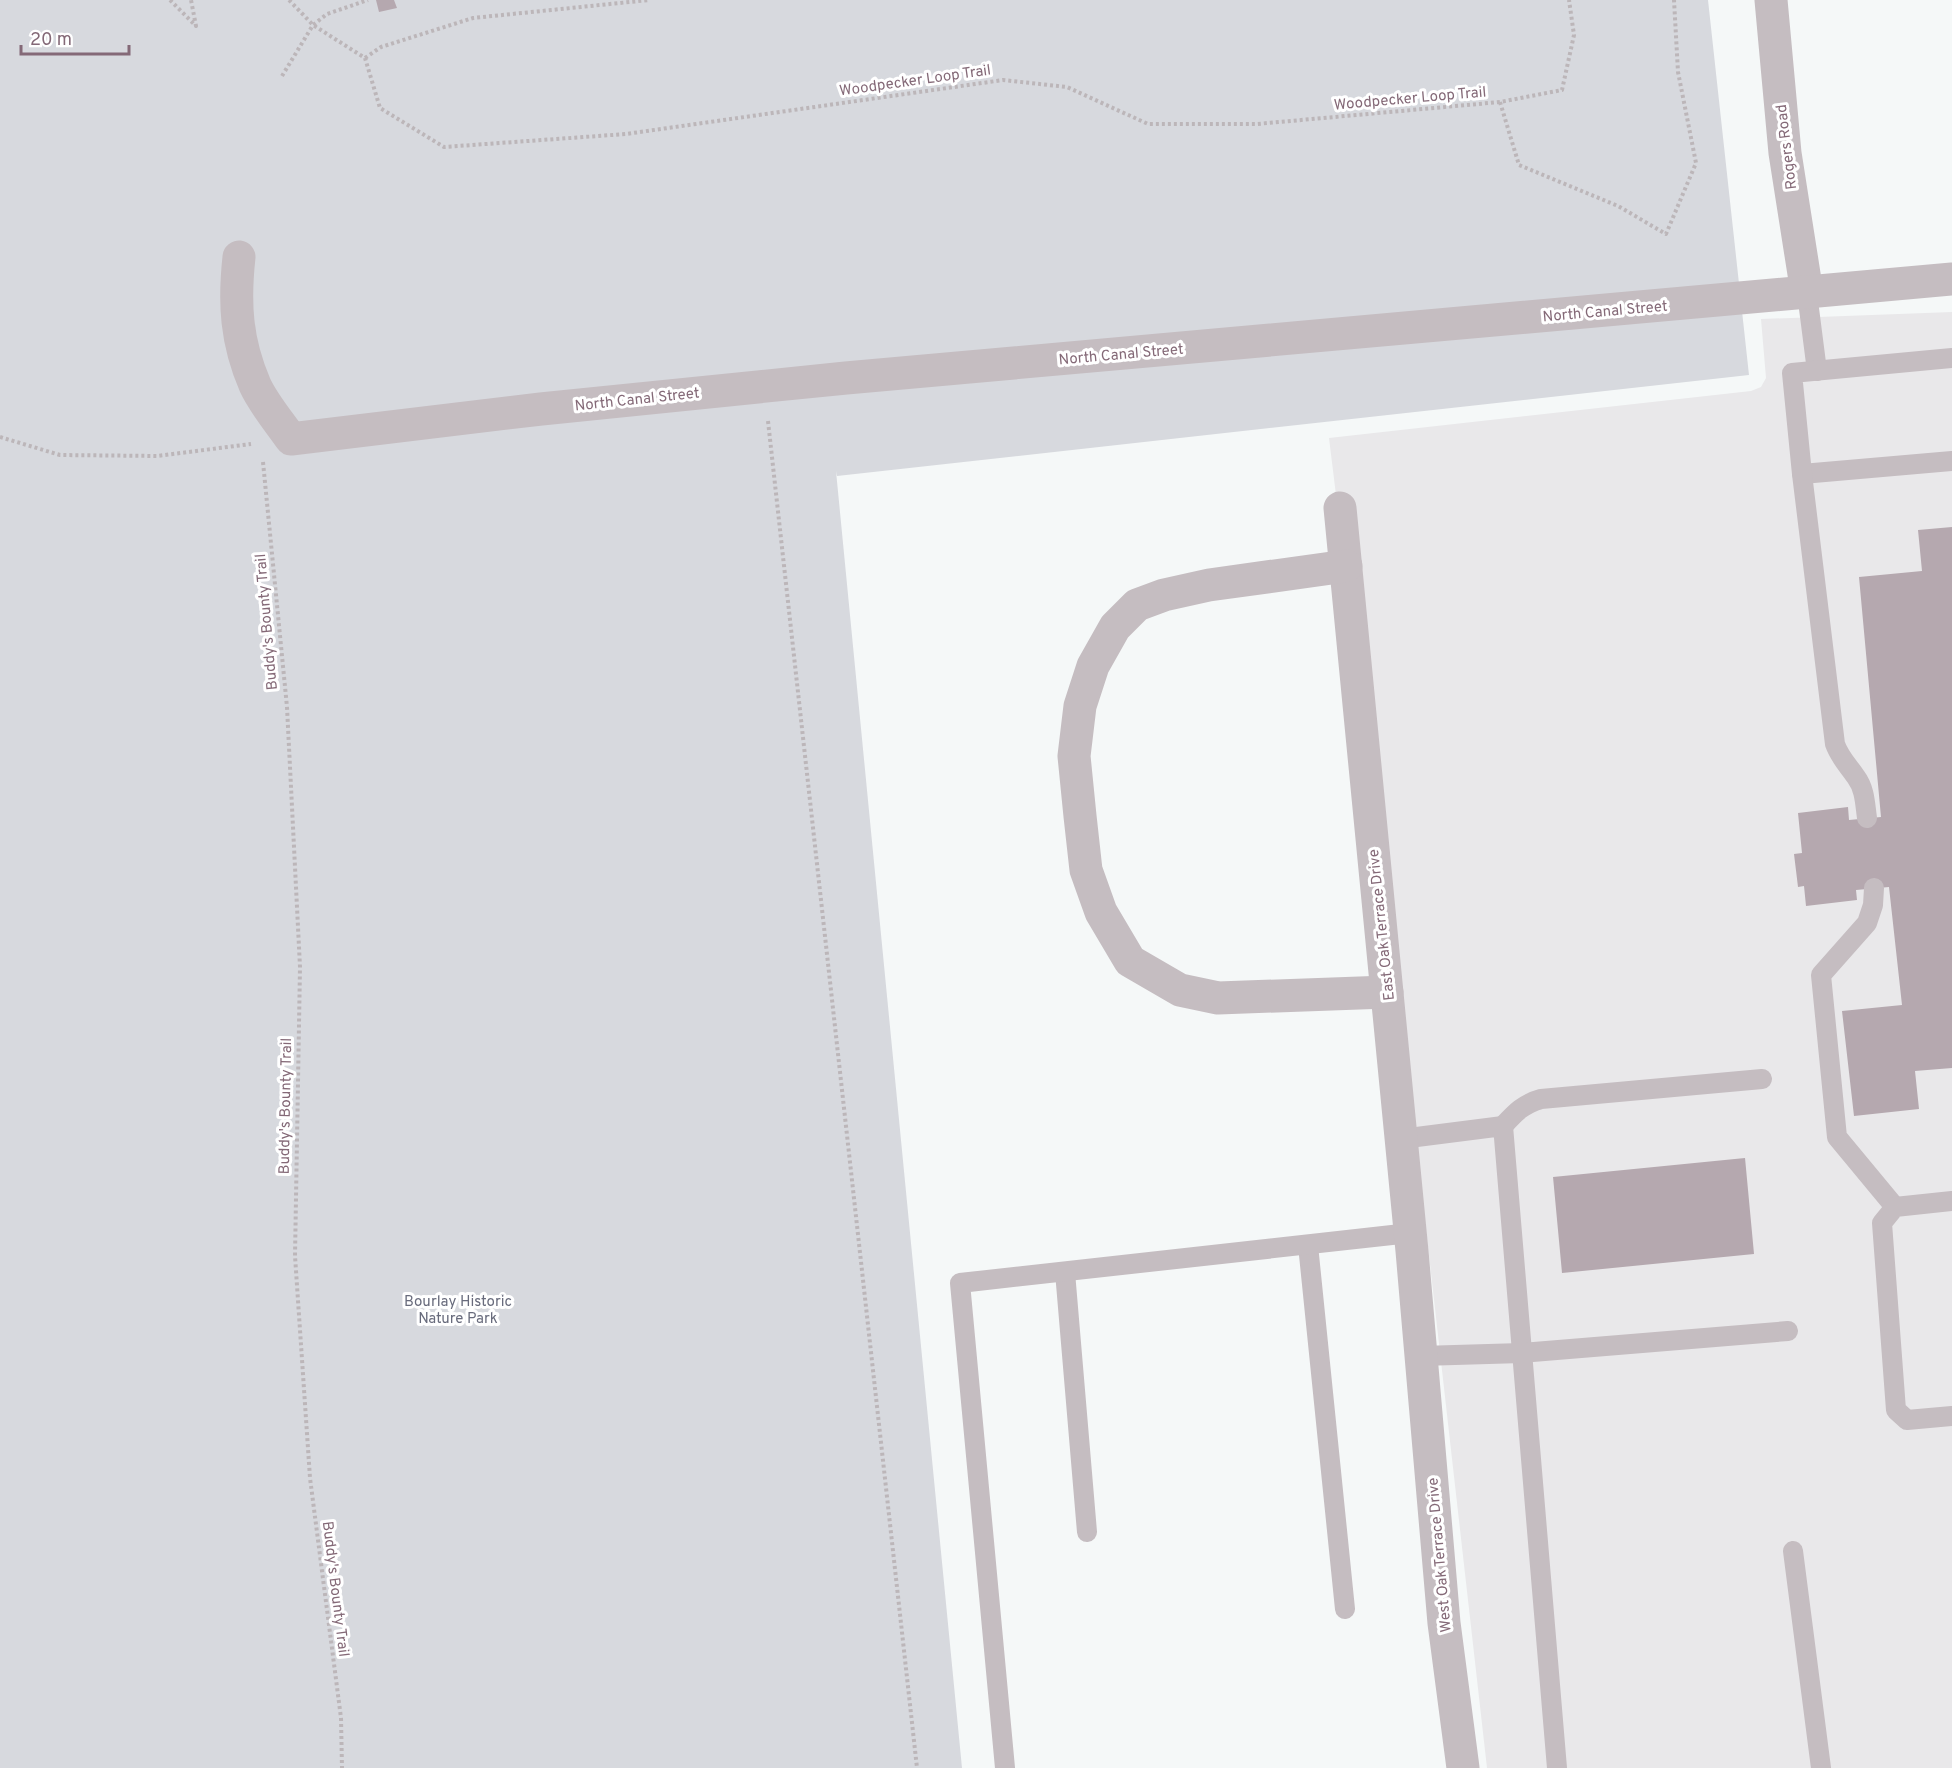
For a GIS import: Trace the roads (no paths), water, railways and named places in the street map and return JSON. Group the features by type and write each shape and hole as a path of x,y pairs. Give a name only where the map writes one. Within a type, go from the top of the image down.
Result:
{"street":[{"name":"Rogers Road","path":"1771,0 1785,153 1807,293"},
{"name":"North Canal Street","path":"239,256 236,287 239,336 276,441 541,409 764,387 1952,279"},
{"name":"East Oak Terrace Drive","path":"1340,508 1420,1349"},
{"path":"1346,566 1209,585 1164,594 1137,605 1115,627 1093,666 1080,706 1074,756 1086,870 1101,912 1130,961 1180,990 1218,998 1387,992"},
{"name":"West Oak Terrace Drive","path":"1420,1349 1444,1623 1462,1768"}],"lane":[{"path":"1807,293 1816,371"},
{"path":"1867,818 1862,788 1839,754 1835,744 1792,374 1952,358"},
{"path":"1802,474 1952,461"},
{"path":"1874,888 1873,905 1867,923 1821,975 1837,1137 1895,1207"},
{"path":"1401,1139 1503,1126 1518,1108 1541,1099 1762,1079"},
{"path":"1503,1126 1557,1768"},
{"path":"1952,1201 1895,1207 1881,1223 1896,1410 1907,1420 1952,1416"},
{"path":"1005,1768 960,1283 1410,1233"},
{"path":"1308,1245 1345,1609"},
{"path":"1065,1272 1087,1532"},
{"path":"1420,1349 1522,1353 1788,1331"},
{"path":"1793,1551 1821,1768"}],"park label":[{"name":"Bourlay Historic Nature Park","path":"458,1310"}]}
